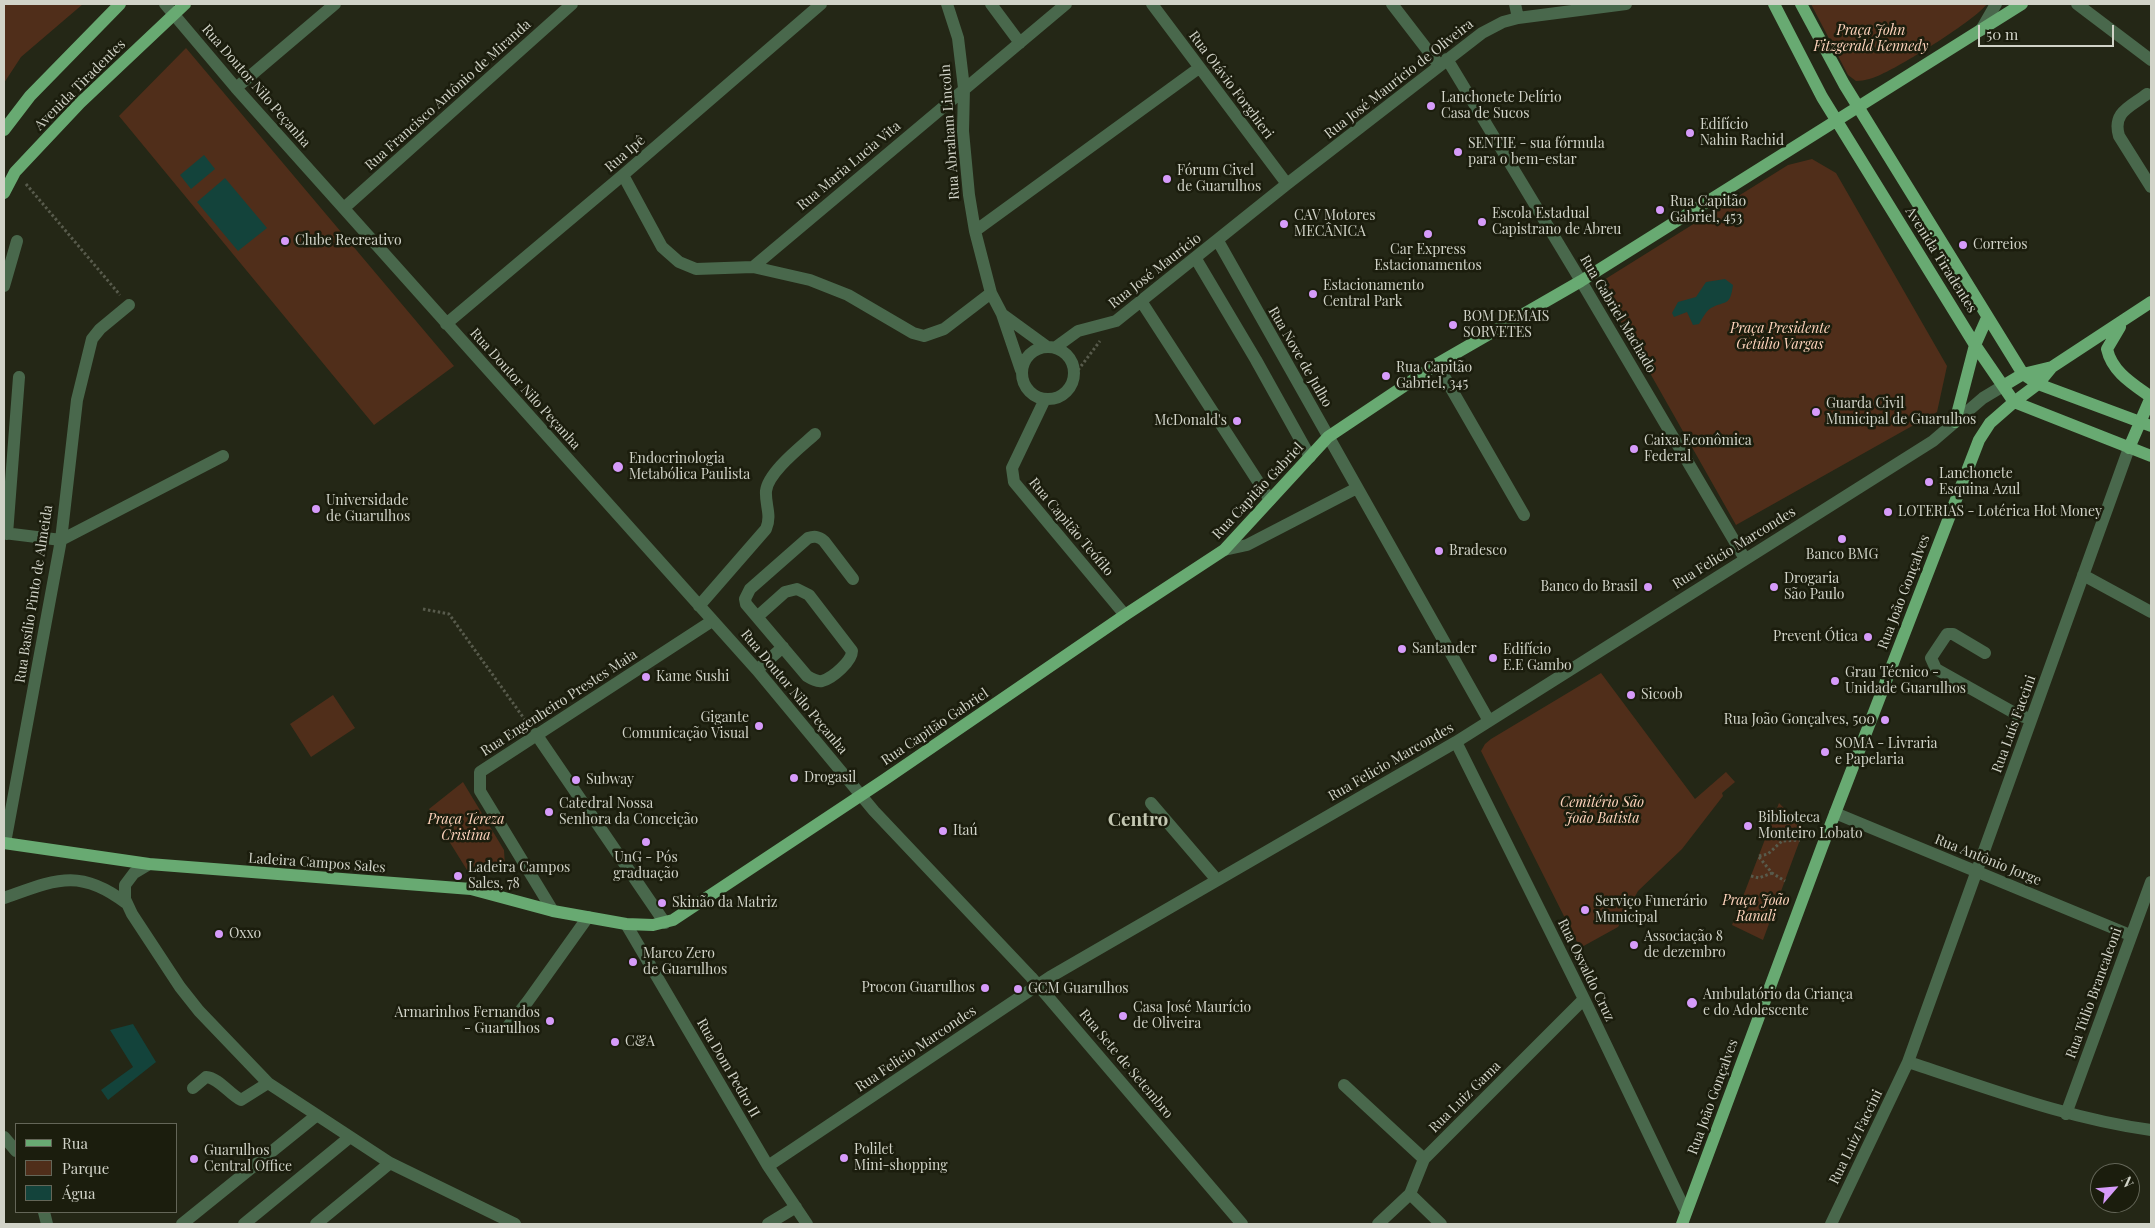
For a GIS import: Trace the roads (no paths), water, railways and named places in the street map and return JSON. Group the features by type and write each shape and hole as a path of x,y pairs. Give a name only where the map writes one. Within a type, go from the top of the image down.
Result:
{"main road":[{"name":"Avenida Tiradentes","path":"4,130 30,96 120,4"},
{"name":"Avenida Tiradentes","path":"4,193 15,172 80,103 185,4"},
{"name":"Avenida Tiradentes","path":"1774,4 1822,97 1975,345 2014,402"},
{"name":"Avenida Tiradentes","path":"1801,4 1834,68 2022,374 2038,384 2146,424"},
{"name":"Rua Capitão Gabriel","path":"626,924 664,923 673,920 1224,550 1328,437 1437,364 1581,281 2022,4"},
{"path":"2052,367 2151,302"},
{"path":"1955,422 1975,345 1987,318"},
{"path":"2123,322 2107,349 2109,358 2114,368 2151,397"},
{"name":"Rua Felicio Marcondes","path":"2003,386 2022,374 2052,367"},
{"name":"Rua João Gonçalves","path":"1684,1218 1835,813 1979,440 1990,423 2038,384 2052,367"},
{"name":"Rua Luís Faccini","path":"2130,448 2146,424 2151,397"},
{"path":"2014,402 2151,456"},
{"name":"Ladeira Campos Sales","path":"4,843 149,864 471,889 553,911 626,924"}],"street":[{"name":"Rua Doutor Nilo Peçanha","path":"165,4 236,88 758,671 860,795"},
{"path":"236,88 335,4"},
{"name":"Rua Francisco Antônio de Miranda","path":"344,208 572,4"},
{"name":"Rua Ipê","path":"446,324 623,176 821,4"},
{"name":"Rua Abraham Lincoln","path":"946,4 958,38 964,88 963,131 969,195 975,231 991,293 1002,314 1021,370"},
{"path":"991,4 1020,42"},
{"name":"Rua Maria Lucia Vita","path":"754,267 1020,42 1052,8 1066,4"},
{"name":"Rua Otávio Forghieri","path":"1152,4 1287,184"},
{"name":"Rua Gabriel Machado","path":"1392,4 1443,62 1581,281 1745,559"},
{"path":"1515,4 1518,18"},
{"name":"Rua José Maurício de Oliveira","path":"1218,242 1287,184 1482,33 1503,22 1518,18 1626,4"},
{"path":"1981,30 1996,4"},
{"path":"2076,4 2151,60"},
{"path":"975,231 1199,68"},
{"path":"2147,94 2122,113 2116,127 2119,136 2151,188"},
{"path":"623,176 662,247 679,262 696,269 754,267 810,280 848,295 913,333 924,336 944,329 991,293"},
{"path":"4,286 17,240"},
{"name":"Rua José Maurício","path":"1051,346 1078,331 1116,321 1218,242"},
{"name":"Rua Nove de Julho","path":"1218,242 1489,721"},
{"path":"1196,259 1256,360 1310,457"},
{"path":"1141,302 1270,500"},
{"name":"Rua Basílio Pinto de Almeida","path":"4,843 61,540 77,400 92,340 100,329 129,305"},
{"name":"Rua Abraham Lincoln","path":"1002,314 1051,346"},
{"path":"1051,346 1070,357 1074,365 1075,374 1073,382 1062,396 1045,399 1032,394 1024,384 1021,370 1024,361 1030,353 1037,348 1051,346"},
{"path":"1437,364 1524,514"},
{"path":"19,377 6,533 61,540 223,456"},
{"name":"Rua Felicio Marcondes","path":"768,1166 1050,977 1456,742 1932,441 1983,398 2003,386"},
{"name":"Rua Capitão Teófilo","path":"1045,399 1012,468 1014,482 1125,615"},
{"path":"699,606 766,529 769,521 766,491 768,482 776,471 815,434"},
{"name":"Rua Luís Faccini","path":"1908,1062 2130,448"},
{"path":"1224,550 1247,545 1357,488"},
{"path":"758,617 785,592 791,589 803,591 849,645 852,656 845,665 828,678 817,681 807,676 746,604 746,594 808,538 819,537 824,541 853,579"},
{"path":"2083,574 2151,612"},
{"name":"Rua Engenheiro Prestes Maia","path":"553,911 480,792 480,772 712,621"},
{"path":"1985,653 1953,634 1947,634 1931,658 1936,669 2018,715 2032,719"},
{"path":"758,671 784,649"},
{"path":"536,734 664,923"},
{"name":"Rua Osvaldo Cruz","path":"1456,742 1584,999 1684,1218"},
{"name":"Rua Sete de Setembro","path":"860,795 1038,986 1242,1224"},
{"path":"1151,803 1216,880"},
{"name":"Rua Antônio Jorge","path":"1835,813 2130,935"},
{"path":"149,864 128,880 124,890 126,903 190,999 268,1083 390,1163 515,1224"},
{"path":"4,898 47,883 74,880 104,887 126,903"},
{"name":"Rua Túlio Brancaleoni","path":"2066,1114 2151,882"},
{"path":"509,1025 588,917"},
{"name":"Rua Dom Pedro II","path":"626,924 768,1166 807,1224"},
{"name":"Rua Luiz Gama","path":"1378,1224 1410,1194 1424,1159 1584,999"},
{"path":"1908,1062 2066,1114 2151,1130"},
{"name":"Rua Luíz Faccini","path":"1831,1224 1908,1062"},
{"path":"193,1088 206,1077 212,1078 241,1100 268,1083"},
{"path":"1344,1085 1424,1159"},
{"path":"182,1224 317,1115"},
{"path":"4,1137 15,1150"},
{"path":"244,1224 350,1138"},
{"path":"316,1224 390,1163"},
{"path":"1410,1194 1441,1224"},
{"path":"768,1224 796,1208"}],"water":[{"path":"204,155 215,169 191,189 180,175"},
{"path":"225,178 267,228 238,251 197,202"},
{"path":"1725,279 1733,285 1729,300 1709,309 1699,324 1693,325 1687,312 1674,317 1672,313 1678,302 1696,297 1706,282"},
{"path":"133,1024 156,1062 108,1100 101,1090 133,1067 110,1030"}],"place":[{"name":"Lanchonete Delírio Casa de Sucos","path":"1431,106"},
{"name":"Edifício Nahin Rachid","path":"1690,133"},
{"name":"SENTIE - sua fórmula para o bem-estar","path":"1458,152"},
{"name":"Fórum Civel de Guarulhos","path":"1167,179"},
{"name":"Rua Capitão Gabriel, 453","path":"1660,210"},
{"name":"Escola Estadual Capistrano de Abreu","path":"1482,222"},
{"name":"CAV Motores MECÂNICA","path":"1284,224"},
{"name":"Car Express Estacionamentos","path":"1428,234"},
{"name":"Clube Recreativo","path":"285,241"},
{"name":"Correios","path":"1963,245"},
{"name":"Estacionamento Central Park","path":"1313,294"},
{"name":"BOM DEMAIS SORVETES","path":"1453,325"},
{"name":"Rua Capitão Gabriel, 345","path":"1386,376"},
{"name":"Guarda Civil Municipal de Guarulhos","path":"1816,412"},
{"name":"McDonald's","path":"1237,421"},
{"name":"Caixa Econômica Federal","path":"1634,449"},
{"name":"Endocrinologia Metabólica Paulista","path":"618,467"},
{"name":"Lanchonete Esquina Azul","path":"1929,482"},
{"name":"Universidade de Guarulhos","path":"316,509"},
{"name":"LOTERIAS - Lotérica Hot Money","path":"1888,512"},
{"name":"Banco BMG","path":"1842,539"},
{"name":"Bradesco","path":"1439,551"},
{"name":"Banco do Brasil","path":"1648,587"},
{"name":"Drogaria São Paulo","path":"1774,587"},
{"name":"Prevent Ótica","path":"1868,637"},
{"name":"Santander","path":"1402,649"},
{"name":"Edifício E.E Gambo","path":"1493,658"},
{"name":"Kame Sushi","path":"646,677"},
{"name":"Grau Técnico - Unidade Guarulhos","path":"1835,681"},
{"name":"Sicoob","path":"1631,695"},
{"name":"Rua João Gonçalves, 500","path":"1885,720"},
{"name":"Gigante Comunicação Visual","path":"759,726"},
{"name":"SOMA - Livraria e Papelaria","path":"1825,752"},
{"name":"Drogasil","path":"794,778"},
{"name":"Subway","path":"576,780"},
{"name":"Catedral Nossa Senhora da Conceição","path":"549,812"},
{"name":"Biblioteca Monteiro Lobato","path":"1748,826"},
{"name":"Itaú","path":"943,831"},
{"name":"UnG - Pós graduação","path":"646,842"},
{"name":"Ladeira Campos Sales, 78","path":"458,876"},
{"name":"Skinão da Matriz","path":"662,903"},
{"name":"Serviço Funerário Municipal","path":"1585,910"},
{"name":"Oxxo","path":"219,934"},
{"name":"Associação 8 de dezembro","path":"1634,945"},
{"name":"Marco Zero de Guarulhos","path":"633,962"},
{"name":"Procon Guarulhos","path":"985,988"},
{"name":"GCM Guarulhos","path":"1018,989"},
{"name":"Ambulatório da Criança e do Adolescente","path":"1692,1003"},
{"name":"Casa José Maurício de Oliveira","path":"1123,1016"},
{"name":"Armarinhos Fernandos - Guarulhos","path":"550,1021"},
{"name":"C&A","path":"615,1042"},
{"name":"Polilet Mini-shopping","path":"844,1158"},
{"name":"Guarulhos Central Office","path":"194,1159"}],"district":[{"name":"Centro","path":"1138,820"}],"park label":[{"name":"Praça John Fitzgerald Kennedy","path":"1871,40"},
{"name":"Praça Presidente Getúlio Vargas","path":"1780,338"},
{"name":"Cemitério São João Batista","path":"1602,812"},
{"name":"Praça Tereza Cristina","path":"466,828"},
{"name":"Praça João Ranali","path":"1756,910"}]}
